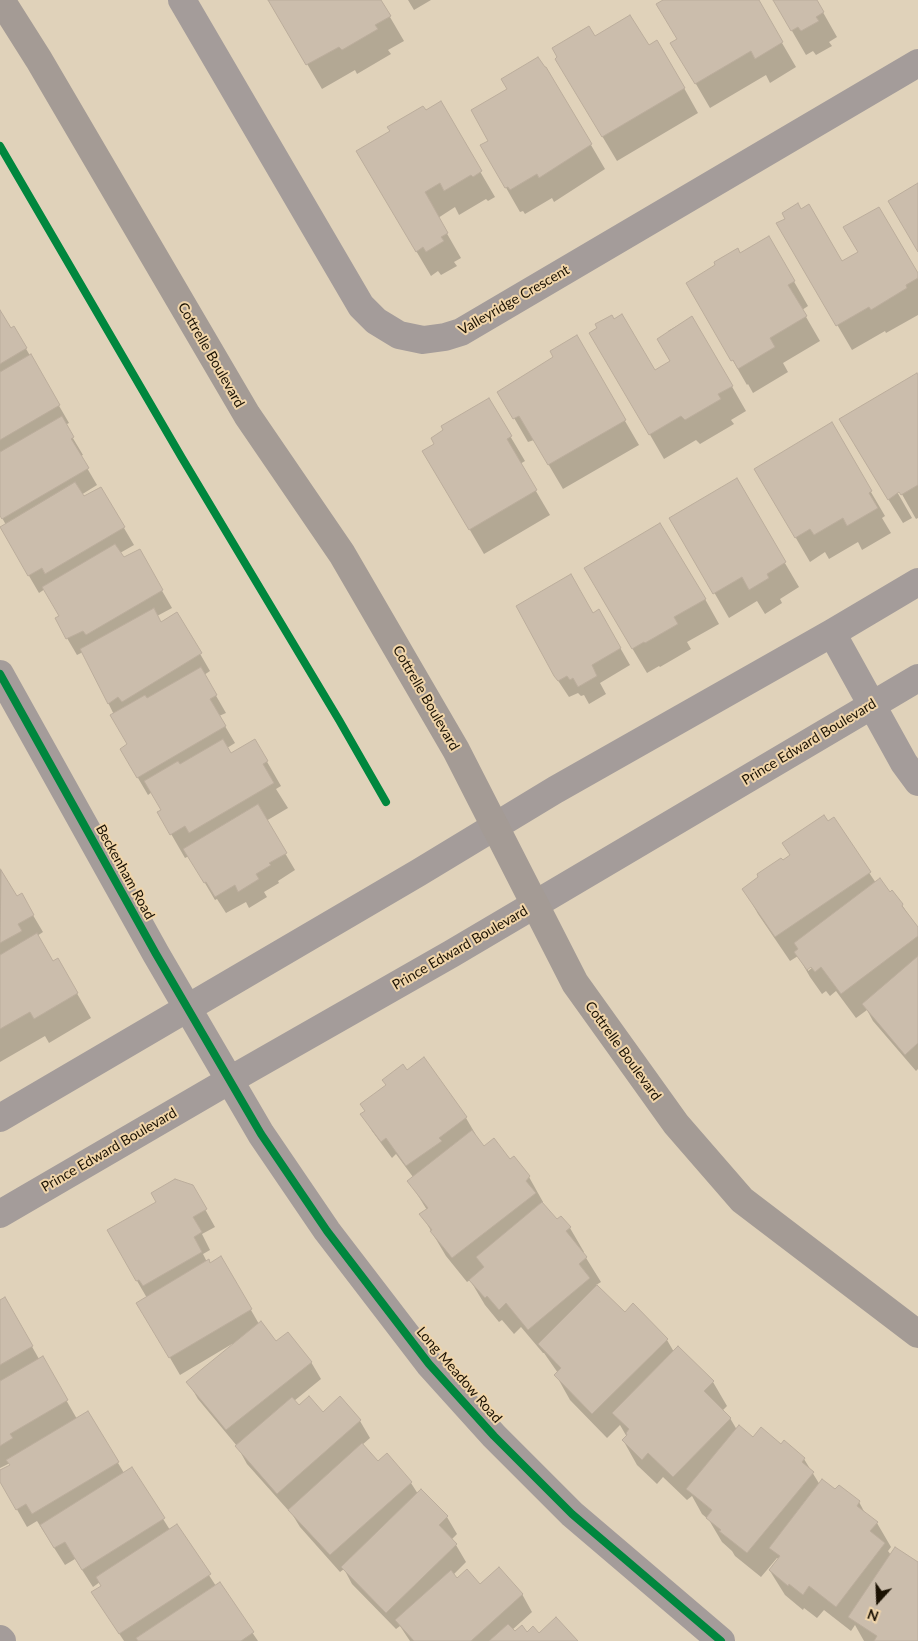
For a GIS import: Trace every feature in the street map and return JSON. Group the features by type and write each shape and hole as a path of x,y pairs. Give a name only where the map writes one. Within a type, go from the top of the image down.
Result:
{"main road":[{"name":"Cottrelle Boulevard","path":"1,0 247,415 342,554 456,750 575,983 612,1037 676,1124 742,1200 918,1334"}],"street":[{"name":"Valleyridge Crescent","path":"182,0 361,306 376,321 399,335 423,340 445,337 461,332 918,63"},
{"path":"0,1118 555,790 918,582"},
{"path":"832,633 904,763 918,782"},
{"name":"Beckenham Road","path":"0,674 230,1080"},
{"name":"Prince Edward Boulevard","path":"0,1214 450,954 918,678"},
{"name":"Long Meadow Road","path":"230,1080 277,1158 327,1231 429,1364 494,1436 572,1514 722,1641"}],"building":[{"path":"268,0 381,0 391,16 375,25 378,29 342,50 339,47 306,65"},
{"path":"663,0 759,0 783,42 755,59 751,51 695,84 670,43 677,39 656,4"},
{"path":"773,0 817,0 824,12 816,17 819,21 801,31 798,27 791,31"},
{"path":"630,15 649,45 657,40 685,88 602,137 555,59 557,57 552,48 589,26 595,36"},
{"path":"538,57 546,67 592,144 539,178 537,174 510,190 508,187 505,188 480,145 488,141 471,110 507,89 501,79"},
{"path":"441,101 482,171 473,177 471,175 444,191 440,183 425,192 448,233 441,237 444,241 426,252 423,247 416,252 356,151 390,131 387,127 423,106 426,110"},
{"path":"918,183 918,252 888,201"},
{"path":"798,203 801,209 809,204 842,261 858,252 843,227 879,207 918,273 918,278 906,285 907,288 871,310 869,307 836,326 776,223 785,219 782,213"},
{"path":"769,236 795,281 788,285 807,316 770,338 775,347 738,369 733,360 731,361 686,283 715,265 714,262 738,248 740,253"},
{"path":"0,310 11,328 14,326 27,348 0,364"},
{"path":"622,314 655,370 670,361 657,339 692,316 733,386 718,394 721,399 685,420 681,416 649,435 589,333 597,328 595,324 612,315 614,319"},
{"path":"577,335 626,420 548,465 519,416 513,419 497,392 553,357 550,351"},
{"path":"31,354 60,405 0,440 0,372"},
{"path":"917,373 918,485 901,495 899,492 888,500 839,419"},
{"path":"489,398 512,436 507,439 537,490 469,530 422,451 434,444 431,438 443,430 441,426"},
{"path":"62,416 74,437 71,439 89,468 2,519 0,516 0,452"},
{"path":"832,422 872,491 869,493 878,508 847,526 843,518 814,535 810,529 795,538 754,469"},
{"path":"737,478 786,562 767,574 769,578 749,590 742,577 713,594 669,518"},
{"path":"75,482 84,496 101,487 125,527 45,574 42,568 28,576 0,527"},
{"path":"660,523 706,599 674,617 678,624 632,649 584,568"},
{"path":"115,544 124,557 140,549 163,590 86,635 83,631 66,639 55,618 59,616 42,587"},
{"path":"571,574 593,613 599,609 621,648 592,665 597,676 578,687 573,678 570,680 567,676 558,681 554,676 516,606"},
{"path":"154,608 161,622 177,612 202,653 122,702 118,697 108,704 80,649"},
{"path":"201,667 217,695 210,699 226,726 137,778 120,749 127,744 110,715 145,695 147,698"},
{"path":"223,739 231,753 255,739 268,761 263,764 274,783 189,833 185,826 170,835 157,812 161,810 144,781 178,761 180,764"},
{"path":"258,804 287,853 269,863 271,865 256,874 259,879 238,892 235,885 215,897 183,849"},
{"path":"824,815 828,821 834,817 871,872 775,937 742,889 758,877 757,874 781,858 783,860 790,855 782,843"},
{"path":"1,870 17,896 22,893 34,915 18,924 22,931 0,943"},
{"path":"880,878 890,892 892,890 903,904 902,906 918,927 918,936 841,994 821,967 815,972 811,967 807,970 794,952 798,949 794,943"},
{"path":"37,933 53,961 58,958 78,993 34,1019 30,1012 0,1029 0,955"},
{"path":"918,956 918,1043 905,1055 862,1004"},
{"path":"424,1057 467,1117 439,1138 442,1141 406,1166 386,1138 381,1142 360,1114 365,1111 360,1104 386,1085 382,1080 403,1064 407,1070"},
{"path":"472,1130 484,1146 494,1138 510,1159 514,1156 530,1176 526,1181 536,1193 452,1258 419,1214 428,1208 407,1181"},
{"path":"175,1179 193,1185 207,1209 193,1217 202,1232 194,1237 202,1252 143,1286 139,1280 136,1281 107,1230 156,1202 151,1193"},
{"path":"542,1202 557,1219 561,1216 571,1227 566,1231 587,1257 579,1264 590,1278 528,1330 506,1303 499,1310 469,1280 484,1267 476,1257"},
{"path":"221,1256 252,1309 169,1358 136,1303 209,1259 210,1263"},
{"path":"597,1285 625,1312 633,1303 668,1339 592,1414 554,1375 561,1368 538,1344"},
{"path":"5,1297 33,1346 0,1365 0,1300"},
{"path":"261,1321 276,1341 288,1332 312,1362 226,1430 186,1382"},
{"path":"678,1346 714,1381 704,1391 731,1418 673,1477 648,1453 642,1460 622,1440 627,1435 626,1433 629,1429 612,1413"},
{"path":"43,1356 68,1400 10,1434 13,1438 0,1446 0,1381"},
{"path":"309,1396 323,1412 340,1396 361,1420 277,1494 235,1446 292,1397 299,1405"},
{"path":"88,1411 119,1462 32,1514 26,1504 16,1510 0,1482 0,1470 10,1465 6,1460"},
{"path":"739,1425 753,1437 761,1427 781,1444 784,1440 805,1458 802,1462 814,1472 747,1553 706,1518 712,1510 686,1489"},
{"path":"362,1443 378,1461 387,1453 412,1482 330,1555 288,1510"},
{"path":"132,1467 165,1518 82,1570 65,1542 54,1548 40,1525"},
{"path":"822,1479 835,1489 839,1485 860,1501 857,1506 878,1522 870,1531 885,1543 836,1607 809,1586 803,1595 789,1584 788,1586 769,1570 780,1556 769,1548"},
{"path":"421,1489 448,1516 439,1525 457,1544 386,1613 341,1567"},
{"path":"177,1524 211,1574 119,1634 91,1592 101,1586 96,1577"},
{"path":"895,1547 918,1562 918,1641 874,1641 877,1636 848,1617"},
{"path":"499,1567 523,1594 471,1641 414,1641 395,1620 451,1570 457,1578 467,1569 480,1584"},
{"path":"220,1582 254,1632 241,1641 138,1641 136,1638"},
{"path":"556,1617 578,1641 489,1641 508,1624 515,1631 522,1625 527,1632 533,1626 539,1633"}],"cycle path":[{"path":"0,146 386,802"},
{"path":"0,674 156,954 261,1134 327,1231 429,1364 494,1436 572,1514 721,1641"}]}
